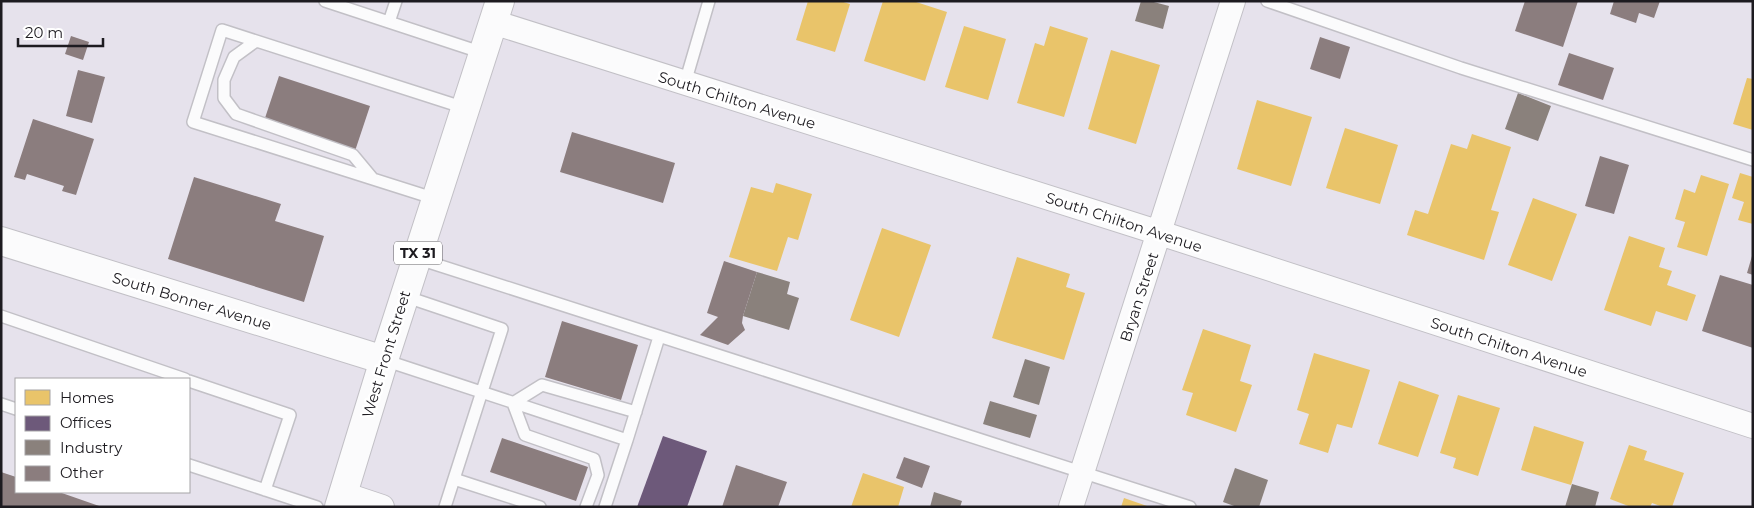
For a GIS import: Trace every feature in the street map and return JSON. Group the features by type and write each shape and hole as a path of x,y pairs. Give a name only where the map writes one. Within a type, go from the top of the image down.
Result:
{"main road":[{"name":"West Front Street","path":"341,500 416,258 496,12"},
{"name":"South Bonner Avenue","path":"1,242 384,360"}],"street":[{"name":"Bryan Street","path":"1071,507 1233,1"},
{"name":"South Chilton Avenue","path":"496,12 685,83 1160,233 1753,426"},
{"path":"341,500 382,507"}],"lane":[{"path":"325,1 483,53"},
{"path":"389,22 396,1"},
{"path":"685,83 709,1"},
{"path":"1267,1 1461,68 1753,160"},
{"path":"436,199 193,122 222,30 465,108"},
{"path":"256,41 234,57 224,80 224,98 236,114 353,155 373,179"},
{"path":"416,258 1190,507"},
{"path":"404,296 502,329 445,507"},
{"path":"1,316 182,378"},
{"path":"605,507 659,337"},
{"path":"384,360 627,440"},
{"path":"190,381 290,415 265,490"},
{"path":"513,403 542,385 636,412"},
{"path":"513,403 525,435 594,459 598,474 586,507"},
{"path":"1,404 15,409"},
{"path":"190,465 317,507"},
{"path":"454,479 540,507"}],"building: Homes":[{"path":"808,1 840,1 850,4 835,52 796,40"},
{"path":"883,1 913,1 947,12 925,81 864,61"},
{"path":"964,26 1006,39 988,100 945,87"},
{"path":"1050,26 1088,38 1064,117 1017,103 1035,43 1044,46"},
{"path":"1111,50 1160,65 1136,144 1088,129"},
{"path":"1747,78 1753,79 1753,130 1733,124"},
{"path":"1257,100 1312,117 1291,186 1237,169"},
{"path":"1345,128 1398,145 1380,204 1326,188"},
{"path":"1472,134 1511,147 1491,210 1499,212 1484,260 1407,235 1415,210 1428,214 1451,144 1467,149"},
{"path":"1740,173 1753,177 1753,224 1738,220 1744,202 1732,198"},
{"path":"1701,175 1729,184 1707,256 1677,247 1685,222 1675,219 1684,189 1695,193"},
{"path":"776,183 812,194 798,240 788,237 777,271 729,257 751,187 773,193"},
{"path":"1533,198 1577,214 1552,281 1508,265"},
{"path":"882,228 931,245 899,337 850,320"},
{"path":"1629,236 1665,248 1659,267 1672,271 1667,285 1696,295 1687,321 1656,311 1651,326 1604,310"},
{"path":"1017,257 1070,274 1066,287 1085,293 1064,360 992,338"},
{"path":"1203,329 1251,345 1240,381 1252,385 1236,432 1186,415 1193,393 1182,390"},
{"path":"1314,353 1370,370 1352,428 1337,424 1328,453 1299,444 1309,414 1297,410"},
{"path":"1399,381 1439,395 1418,457 1378,444"},
{"path":"1458,395 1500,408 1478,476 1453,468 1456,458 1440,453"},
{"path":"1534,426 1584,442 1571,485 1521,470"},
{"path":"1629,445 1647,451 1644,460 1684,473 1672,507 1663,507 1652,503 1650,507 1631,507 1610,499"},
{"path":"863,473 904,487 898,507 851,507"},
{"path":"1124,498 1147,506 1147,507 1121,507"}],"building: Offices":[{"path":"663,436 707,451 687,507 637,507"}],"building: Industry":[{"path":"1141,1 1150,1 1169,6 1163,29 1135,21"},
{"path":"1518,93 1551,106 1538,141 1505,129"},
{"path":"757,272 790,282 787,294 799,298 789,330 743,316"},
{"path":"1025,359 1050,367 1039,405 1013,397"},
{"path":"990,401 1037,415 1030,438 983,424"},
{"path":"1235,468 1268,480 1259,507 1237,507 1223,502"},
{"path":"1572,484 1599,492 1595,507 1565,507"},
{"path":"934,492 962,501 960,507 930,507"}],"building: Other":[{"path":"1525,1 1578,1 1563,47 1515,31"},
{"path":"1614,1 1660,1 1654,18 1639,13 1636,23 1610,14"},
{"path":"71,36 89,42 83,60 65,54"},
{"path":"1320,37 1350,47 1340,79 1310,69"},
{"path":"1569,53 1614,68 1603,100 1558,85"},
{"path":"78,70 105,77 92,123 66,116"},
{"path":"279,76 370,106 355,151 264,121"},
{"path":"33,119 94,139 76,195 62,191 64,186 27,174 25,180 14,177"},
{"path":"572,132 675,163 663,203 560,172"},
{"path":"1600,156 1629,165 1614,214 1585,206"},
{"path":"194,177 281,204 275,221 324,236 304,302 168,259"},
{"path":"1753,256 1753,275 1747,273"},
{"path":"724,261 757,272 743,316 742,323 745,330 728,345 700,335 718,317 707,313"},
{"path":"1720,275 1753,285 1753,348 1702,331"},
{"path":"562,321 638,345 621,400 545,377"},
{"path":"502,438 588,467 576,501 490,472"},
{"path":"904,457 930,466 922,488 896,478"},
{"path":"736,465 787,482 778,507 722,507"},
{"path":"1,472 15,477 15,493 62,493 102,507 1,507"}]}
